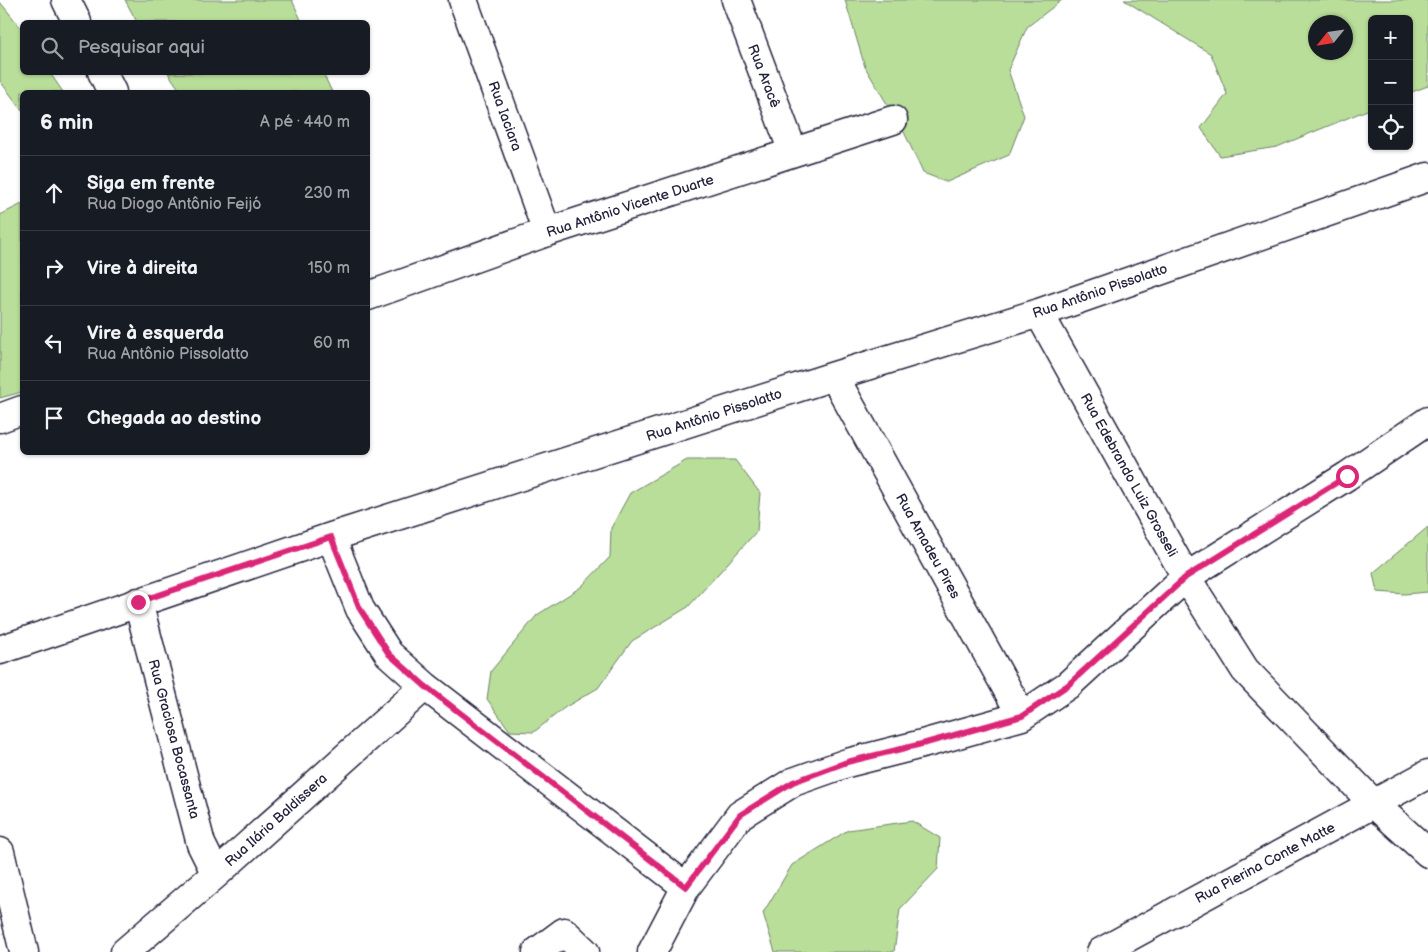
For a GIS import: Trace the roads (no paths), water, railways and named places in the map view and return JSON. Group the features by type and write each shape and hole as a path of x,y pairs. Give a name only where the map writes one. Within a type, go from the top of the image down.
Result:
{"street":[{"path":"66,0 76,20"},
{"name":"Rua Iaciara","path":"463,0 548,232"},
{"name":"Rua Aracê","path":"736,0 793,152"},
{"path":"104,75 111,90"},
{"name":"Rua Antônio Vicente Duarte","path":"370,295 548,232 893,120"},
{"name":"Rua Antônio Pissolatto","path":"0,650 331,537 834,376 1039,313 1428,177"},
{"name":"Rua Edebrando Luiz Grosseli","path":"1039,313 1186,577 1245,670 1374,804 1428,853"},
{"name":"Rua Amadeu Pires","path":"834,376 1022,716"},
{"path":"0,418 20,411"},
{"path":"652,952 686,887 740,815 793,782 847,762 926,743 1022,716 1068,685 1186,577 1347,476 1428,421"},
{"path":"331,537 360,609 389,654 425,686 686,887"},
{"name":"Rua Graciosa Bocassanta","path":"138,602 201,844 216,874"},
{"name":"Rua Ilário Baldissera","path":"125,952 216,874 425,686"},
{"name":"Rua Pierina Conte Matte","path":"1101,952 1428,774"},
{"path":"0,852 7,910 24,952"},
{"path":"538,952 564,932 585,952"}]}
